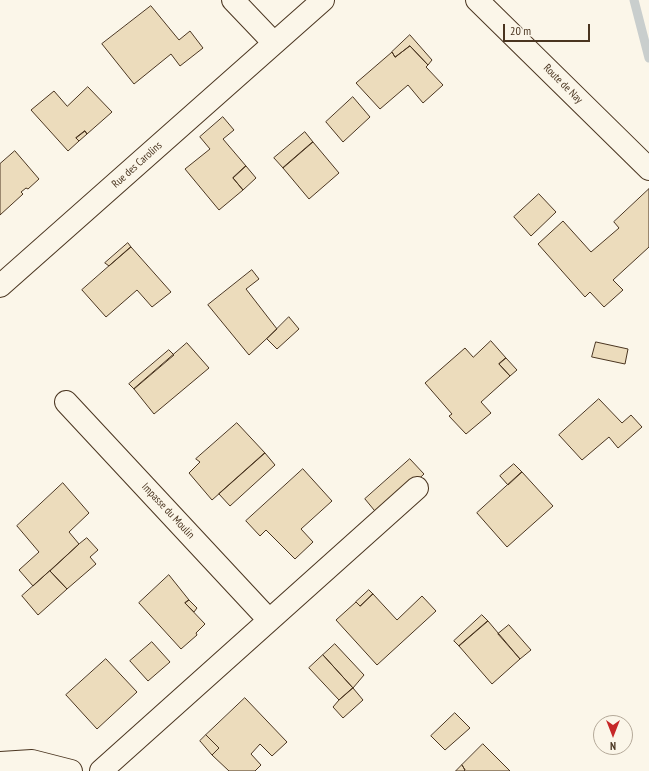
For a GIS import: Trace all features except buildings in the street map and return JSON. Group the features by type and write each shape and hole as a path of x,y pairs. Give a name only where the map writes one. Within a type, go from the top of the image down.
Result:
{"street":[{"path":"234,0 274,43"},
{"name":"Rue des Carolins","path":"0,286 323,0"},
{"name":"Route de Nay","path":"478,0 649,169"},
{"name":"Impasse du Moulin","path":"66,402 270,620"},
{"path":"101,771 417,488"},
{"path":"0,763 32,761 71,771"}],"waterway":[{"path":"634,0 649,58"}]}
